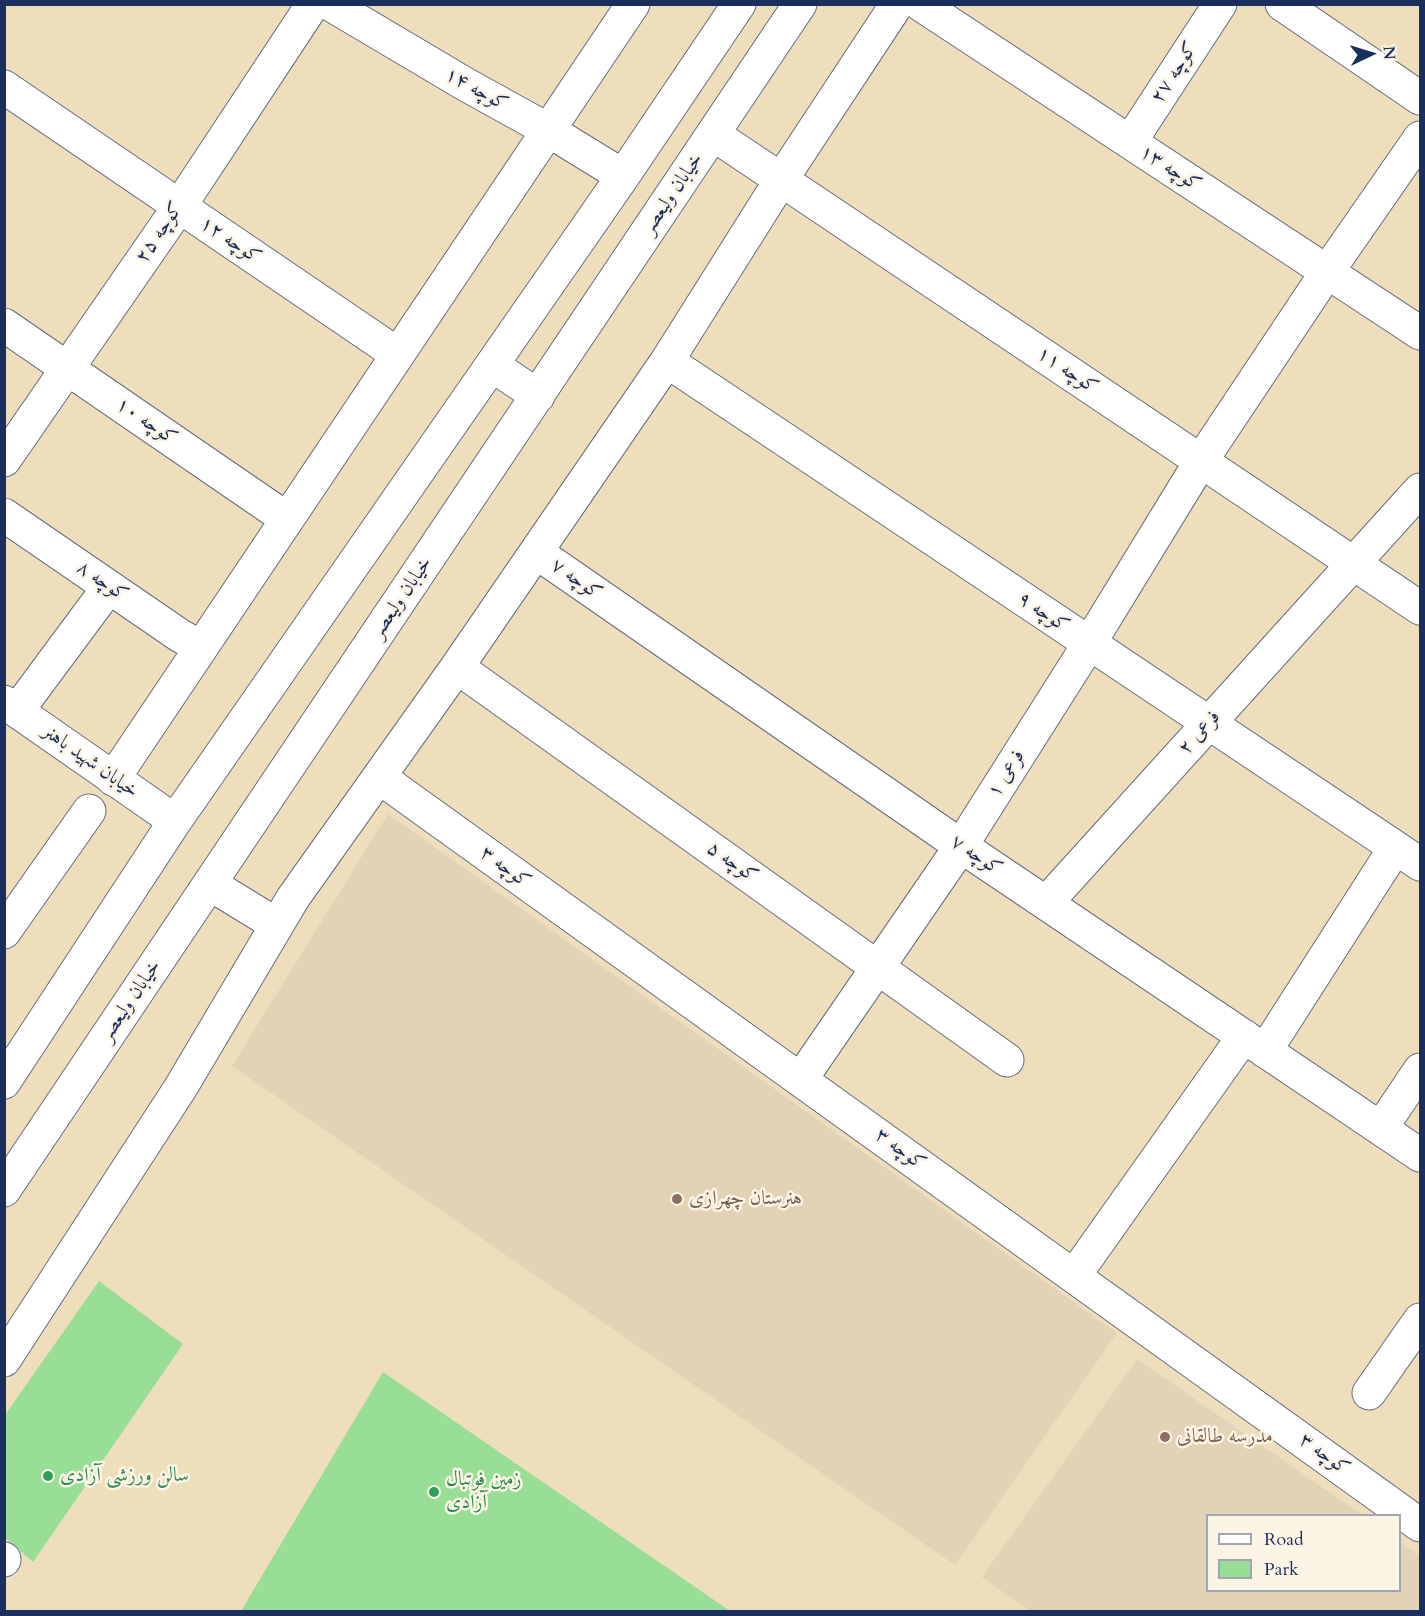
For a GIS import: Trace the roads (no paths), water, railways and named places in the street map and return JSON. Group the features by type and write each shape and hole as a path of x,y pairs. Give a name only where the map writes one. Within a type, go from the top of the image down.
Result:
{"street":[{"name":"کوچه ۲۵","path":"4,460 179,207 313,4"},
{"name":"کوچه ۱۴","path":"330,4 623,176"},
{"path":"113,779 633,4"},
{"path":"4,1082 175,821 623,176 739,4"},
{"name":"خیابان ولیعصر","path":"4,1190 800,4"},
{"path":"4,1360 181,1087 293,898 457,667 667,361 781,180 897,4"},
{"name":"کوچه ۱۳","path":"920,4 1420,333"},
{"name":"کوچه ۲۷","path":"1130,142 1220,4"},
{"path":"1282,4 1420,98"},
{"name":"کوچه ۱۲","path":"4,87 398,354"},
{"name":"کوچه ۱۱","path":"713,134 1420,608"},
{"name":"فرعی ۱","path":"801,1079 961,846 1201,461 1420,138"},
{"name":"کوچه ۱۰","path":"4,325 287,519"},
{"name":"کوچه ۹","path":"667,361 1408,856"},
{"path":"492,365 537,396"},
{"name":"فرعی ۲","path":"1046,903 1420,490"},
{"name":"کوچه ۸","path":"4,515 200,647"},
{"name":"کوچه ۷","path":"536,552 961,846 1420,1155"},
{"path":"11,706 109,587"},
{"name":"کوچه ۵","path":"457,667 1007,1060"},
{"name":"خیابان شهید باهنر","path":"11,706 175,821"},
{"name":"کوچه ۳","path":"379,777 1420,1525"},
{"path":"4,932 16,890 89,811"},
{"path":"1074,1276 1255,1043 1408,856"},
{"path":"210,884 277,925"},
{"path":"1381,1128 1420,1070"},
{"path":"1369,1393 1420,1320"}],"place":[{"name":"هنرستان چهرازی","path":"677,1199"},
{"name":"مدرسه طالقانی","path":"1165,1437"},
{"name":"سالن ورزشی آزادی","path":"48,1476"},
{"name":"زمین فوتبال آزادی","path":"434,1492"}]}
